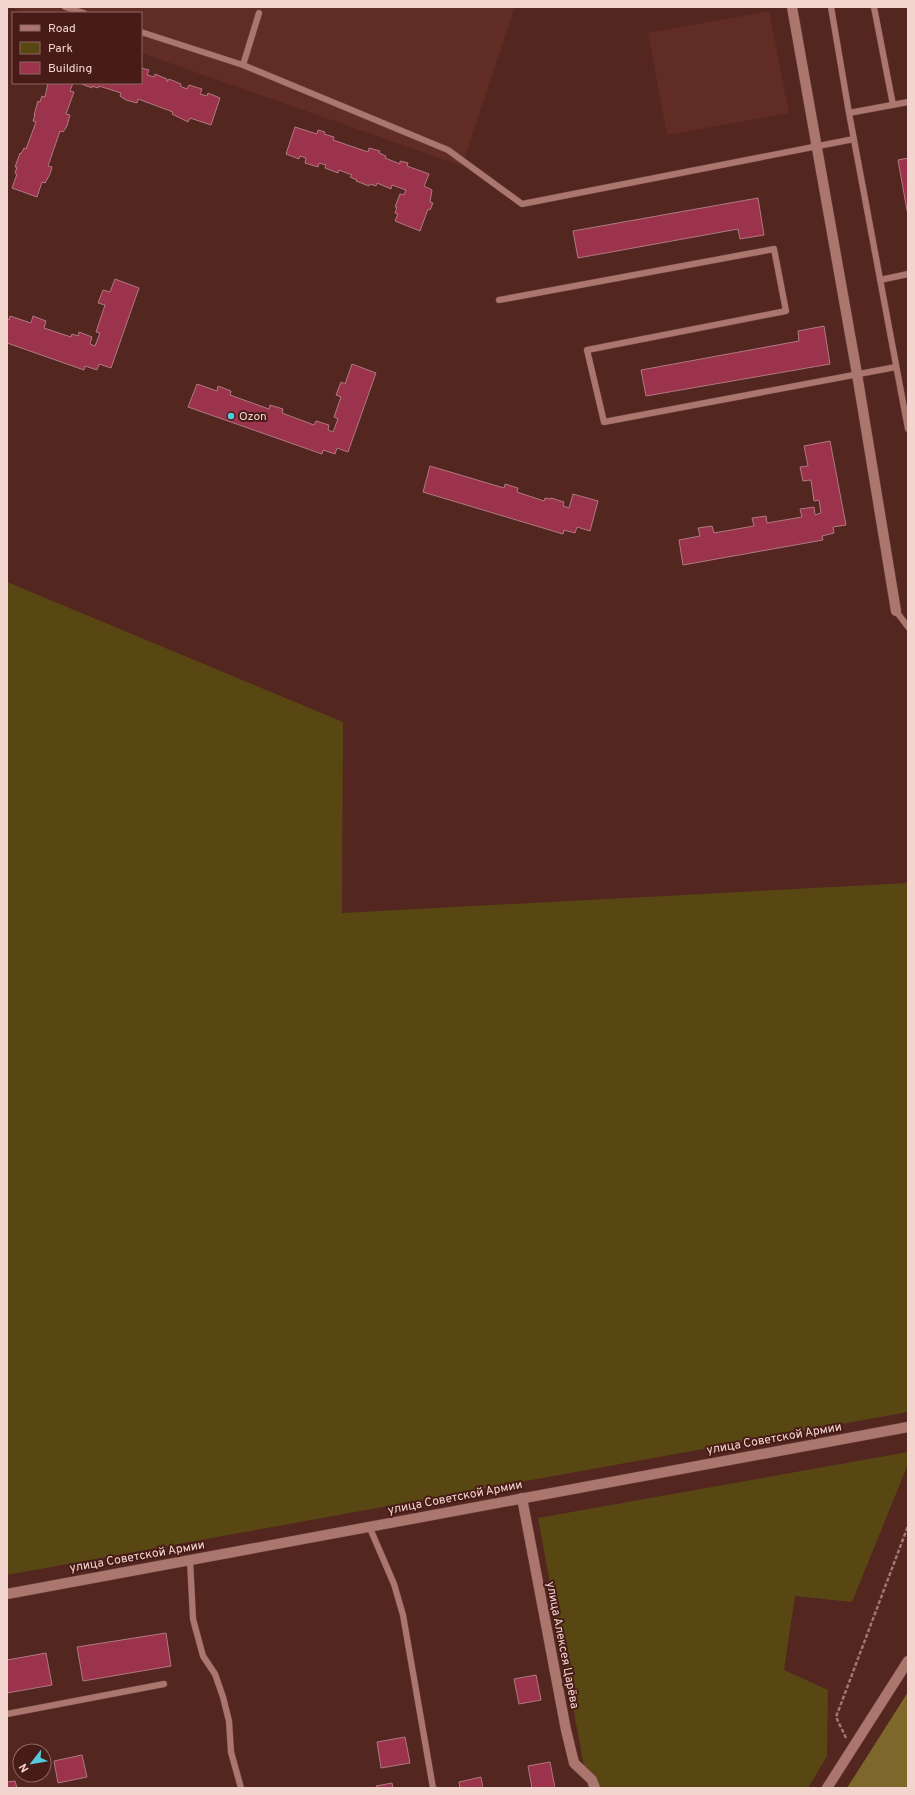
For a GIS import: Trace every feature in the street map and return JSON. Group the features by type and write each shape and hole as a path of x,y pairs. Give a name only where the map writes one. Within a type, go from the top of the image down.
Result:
{"street":[{"path":"792,7 857,374 896,611"},
{"name":"улица Советской Армии","path":"7,1594 908,1427"},
{"name":"улица Алексея Царёва","path":"522,1498 566,1730 574,1762 592,1780 595,1788"},
{"path":"826,1788 908,1661"}],"lane":[{"path":"65,7 81,12"},
{"path":"831,7 849,113 896,367 906,411 908,429"},
{"path":"874,7 893,105"},
{"path":"243,65 259,13"},
{"path":"142,32 243,65 448,150 522,204 854,139"},
{"path":"849,113 908,102"},
{"path":"499,300 774,249 786,311 587,350 604,422 896,367"},
{"path":"880,280 908,274"},
{"path":"896,611 908,627"},
{"path":"369,1526 394,1584 403,1615 433,1788"},
{"path":"190,1560 194,1619 203,1656 215,1674 223,1697 229,1721 231,1752 241,1788"},
{"path":"7,1714 164,1684"}],"path":[{"path":"851,1749 836,1717 908,1526"}],"shaded area":[{"path":"9,7 515,7 462,166 142,53 142,12 23,12"},
{"path":"769,11 789,113 667,135 648,33"},
{"path":"908,1692 908,1788 847,1788"}],"green space":[{"path":"7,582 343,722 342,913 908,883 908,1412 7,1575"},
{"path":"908,1452 908,1464 852,1602 795,1596 784,1670 828,1690 827,1756 808,1788 588,1788 538,1518"}],"building":[{"path":"142,68 149,70 147,75 154,77 155,74 167,79 167,82 169,79 181,84 180,86 187,89 189,85 202,89 200,94 207,96 208,93 220,98 211,125 190,118 188,122 172,114 173,112 138,99 137,103 126,100 120,96 121,93 99,86 98,88 92,86 92,88 82,84 142,84"},
{"path":"48,84 73,84 70,91 74,92 66,114 70,115 67,126 63,132 60,131 48,166 52,167 50,174 45,183 42,182 37,197 12,188 17,174 15,173 17,167 15,167 20,153 21,154 24,148 26,149 36,122 33,121 38,101 40,102 42,96 45,97"},
{"path":"295,127 317,134 318,130 325,132 324,134 334,137 333,140 368,152 369,148 380,151 379,153 386,156 385,158 400,164 400,161 408,163 407,166 429,174 424,186 432,190 430,202 433,203 430,210 428,209 420,231 395,221 398,214 395,213 397,207 395,207 400,194 404,195 406,190 392,185 391,189 377,183 376,186 370,184 369,186 356,181 357,180 350,177 352,175 339,170 338,173 325,168 326,165 319,163 318,167 305,163 306,158 300,156 299,159 286,154"},
{"path":"908,158 908,216 898,160"},
{"path":"758,198 764,235 740,239 738,229 578,258 573,231"},
{"path":"115,279 139,288 111,368 99,364 97,370 85,366 84,370 7,343 7,319 9,320 10,316 31,323 33,316 46,321 44,328 71,337 72,334 78,336 79,332 92,337 90,344 95,346 100,333 96,332 105,305 98,303 103,290 110,292"},
{"path":"824,326 830,364 646,396 641,370 799,341 798,331"},
{"path":"352,364 376,373 348,452 337,448 335,454 323,450 322,454 188,407 197,384 217,391 218,386 231,391 230,395 269,409 270,405 283,409 282,413 314,425 316,421 329,425 328,430 333,432 338,419 334,417 341,397 336,395 341,382 345,384"},
{"path":"830,441 846,525 833,527 834,533 822,536 823,540 683,565 679,540 700,536 698,528 712,526 714,533 754,526 752,518 766,516 767,523 802,517 800,509 814,507 815,515 821,513 819,500 814,501 811,480 803,481 800,467 808,466 804,446"},
{"path":"430,466 504,488 505,484 518,488 517,492 544,501 545,498 551,498 564,502 563,506 569,508 573,494 598,501 590,531 577,527 575,533 564,530 563,534 423,492"},
{"path":"166,1633 171,1666 83,1681 77,1647"},
{"path":"46,1653 52,1685 7,1693 7,1660"},
{"path":"536,1675 541,1700 519,1704 514,1679"},
{"path":"405,1737 410,1763 381,1768 377,1742"},
{"path":"82,1755 87,1777 58,1783 54,1761"},
{"path":"550,1762 555,1788 532,1788 528,1766"},
{"path":"481,1777 483,1788 460,1788 459,1782"},
{"path":"12,1781 12,1783 16,1783 17,1788 7,1788 7,1782"},
{"path":"392,1783 393,1788 377,1788 376,1786"}],"place":[{"name":"Ozon","path":"231,416"}]}
